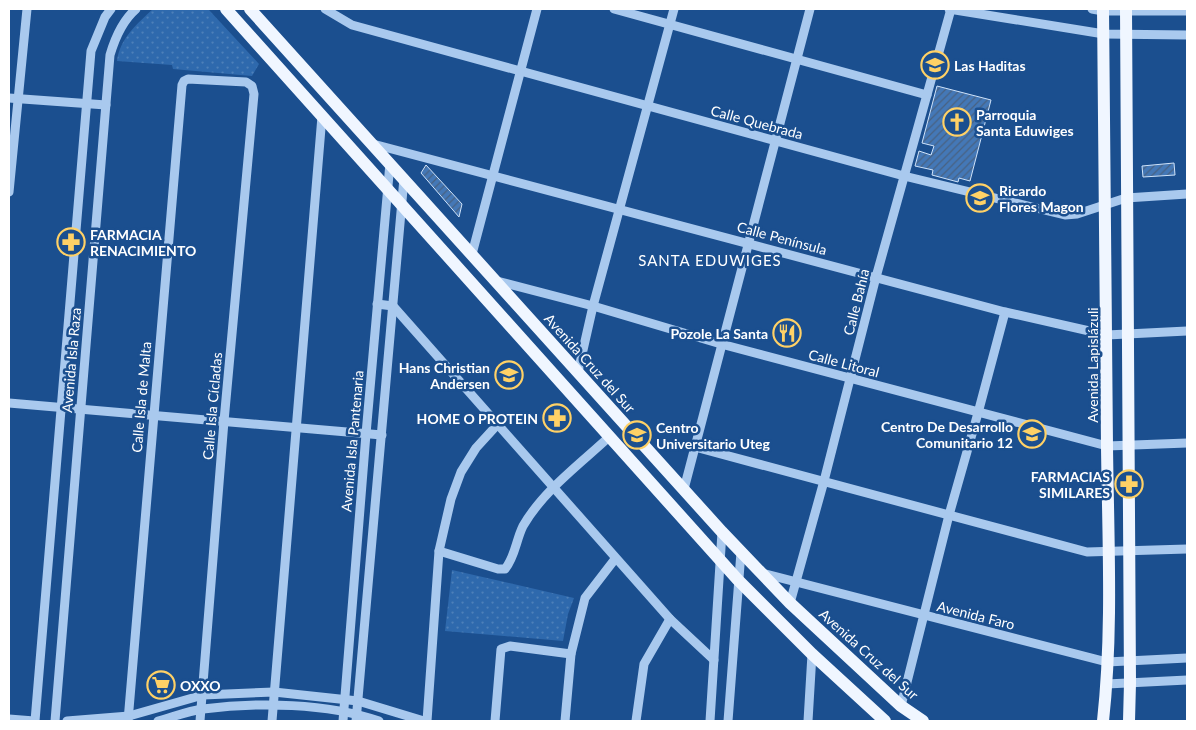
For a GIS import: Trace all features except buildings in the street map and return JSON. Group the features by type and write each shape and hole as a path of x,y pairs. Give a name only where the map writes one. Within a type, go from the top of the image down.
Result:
{"main road":[{"path":"226,9 720,561 812,654 884,721"},
{"name":"Avenida Cruz del Sur","path":"250,9 722,532 790,603 900,706 923,721"},
{"name":"Avenida Lapislázuli","path":"1099,9 1104,34 1104,204 1107,335 1107,684 1103,721"},
{"path":"1126,10 1129,721"}],"street":[{"path":"9,192 13,98 27,9"},
{"name":"Avenida Isla Raza","path":"34,721 91,51 101,26 111,9"},
{"name":"Avenida Isla Raza","path":"55,721 110,55 115,38 122,25 136,9"},
{"name":"Calle Quebrada","path":"325,9 352,25 904,176 1065,215 1077,214 1126,198 1187,194"},
{"path":"472,254 537,9"},
{"path":"614,9 927,95"},
{"path":"578,372 593,306 674,9"},
{"path":"684,489 747,243 810,9"},
{"path":"950,9 1104,34 1187,35"},
{"name":"Calle Bahía","path":"790,603 851,379 876,277 950,9"},
{"path":"1099,9 1187,11"},
{"name":"Calle Isla Cícladas","path":"188,79 246,82 252,86 254,94 224,421 200,721"},
{"name":"Calle Isla de Malta","path":"129,719 182,85 188,79"},
{"path":"13,98 106,105"},
{"path":"272,721 322,116"},
{"name":"Calle Península","path":"373,144 1005,312 1107,335 1187,331"},
{"name":"Avenida Isla Pantenaria","path":"343,721 390,163"},
{"path":"356,717 404,178"},
{"name":"Calle Litoral","path":"497,281 593,306 721,344 1107,446 1187,443"},
{"path":"377,304 393,306 670,619 714,660"},
{"path":"900,706 949,514 1005,312"},
{"path":"9,403 382,435"},
{"path":"67,721 129,719 203,695 274,692 358,701 425,721 439,551 451,499 461,472 476,448 497,425"},
{"path":"439,551 498,569 505,569 523,527 537,506 553,488 609,437"},
{"path":"695,447 1087,552 1187,549"},
{"path":"710,721 722,532"},
{"path":"728,721 741,552"},
{"path":"565,721 570,654 585,598 616,558"},
{"name":"Avenida Faro","path":"762,573 1107,662 1187,658"},
{"path":"636,721 644,664 670,619"},
{"path":"495,721 500,651 503,647 510,646 570,654"},
{"path":"808,721 812,654"},
{"path":"1107,684 1187,680"},
{"path":"158,721 201,709 274,705 344,712 356,717 379,721"},
{"path":"9,719 34,721"}],"shaded area":[{"path":"153,9 209,10 259,64 252,76 173,69 172,65 117,61 125,38"},
{"path":"452,570 574,598 568,614 563,641 445,631"}],"place":[{"name":"Las Haditas","path":"935,65"},
{"name":"Parroquia Santa Eduwiges","path":"957,122"},
{"name":"Ricardo Flores Magon","path":"980,198"},
{"name":"FARMACIA RENACIMIENTO","path":"71,242"},
{"name":"Pozole La Santa","path":"787,333"},
{"name":"Hans Christian Andersen","path":"509,375"},
{"name":"HOME O PROTEIN","path":"557,418"},
{"name":"Centro De Desarrollo Comunitario 12","path":"1032,434"},
{"name":"Centro Universitario Uteg","path":"637,435"},
{"name":"FARMACIAS SIMILARES","path":"1129,484"},
{"name":"OXXO","path":"161,685"}],"district":[{"name":"SANTA EDUWIGES","path":"710,260"}]}
